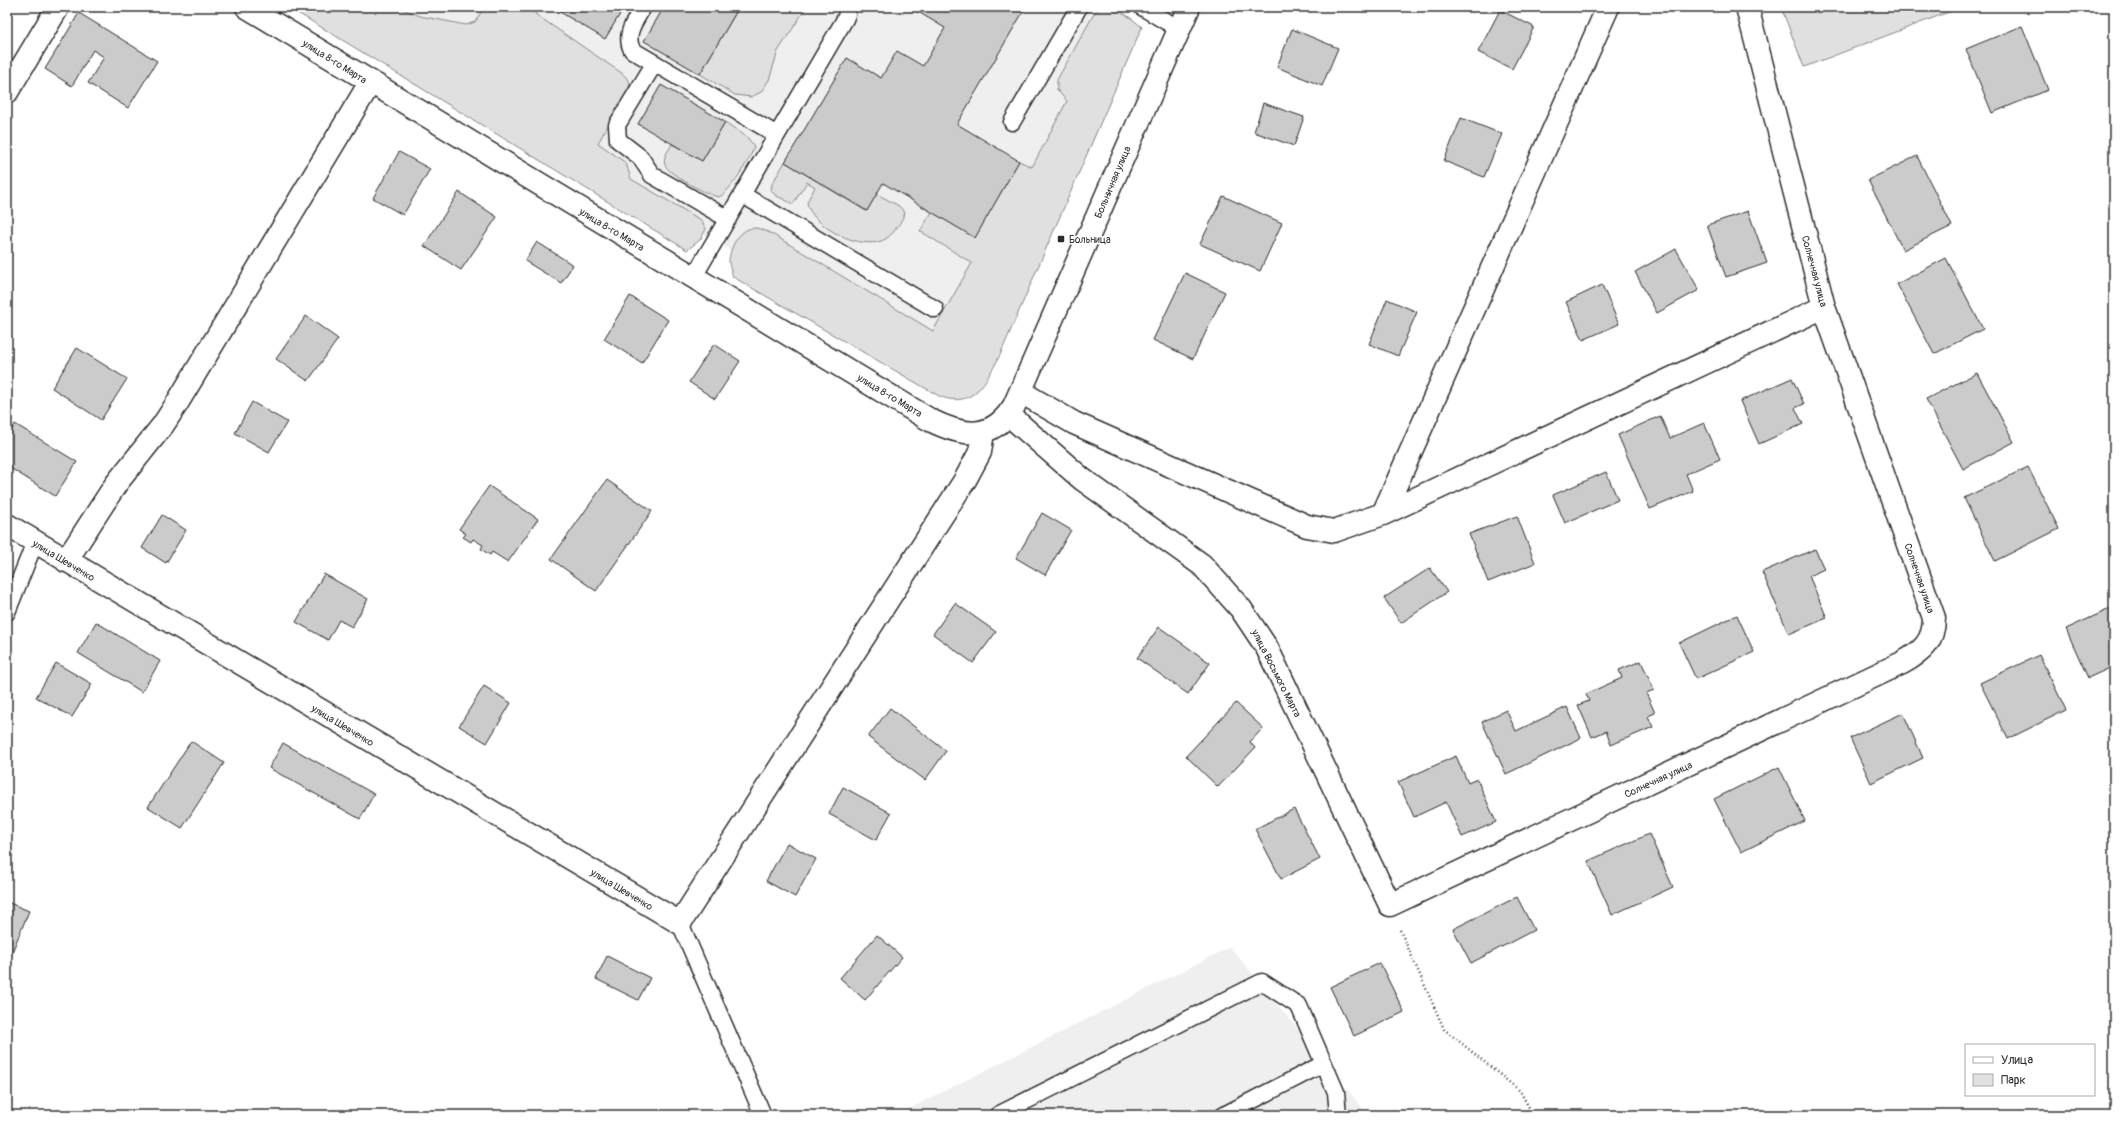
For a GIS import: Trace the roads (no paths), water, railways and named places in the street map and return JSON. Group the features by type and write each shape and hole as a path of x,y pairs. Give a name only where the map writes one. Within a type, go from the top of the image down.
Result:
{"street":[{"path":"7,92 58,7"},
{"name":"Больничная улица","path":"984,432 999,424 1009,415 1021,392 1189,7"},
{"path":"1383,514 1608,7"},
{"name":"Солнечная улица","path":"1390,905 1902,664 1924,649 1931,639 1934,629 1931,606 1824,307 1747,7"},
{"name":"улица 8-го Марта","path":"249,8 692,278 930,420 953,430 984,432"},
{"path":"66,561 116,484 163,425 176,405 370,83"},
{"path":"1021,392 1074,423 1306,526 1334,531 1383,514 1824,307"},
{"name":"улица Восьмого Марта","path":"1009,415 1082,479 1202,565 1241,609 1276,666 1390,905"},
{"path":"680,923 965,480 980,452 984,432"},
{"name":"улица Шевченко","path":"7,525 680,923"}],"lane":[{"path":"644,7 628,35 628,43 632,50 777,135"},
{"path":"692,278 743,195 845,19 847,14 846,7"},
{"path":"1012,122 1079,7"},
{"path":"1142,7 1179,29"},
{"path":"654,64 618,125 618,140 640,157 652,175 728,219"},
{"path":"743,195 935,309"},
{"path":"7,612 35,542"},
{"path":"680,923 763,1115"},
{"path":"998,1115 1262,982 1299,1006 1336,1092 1338,1115"},
{"path":"1224,1115 1324,1064"}],"place":[{"name":"Больница","path":"1061,239"}]}
